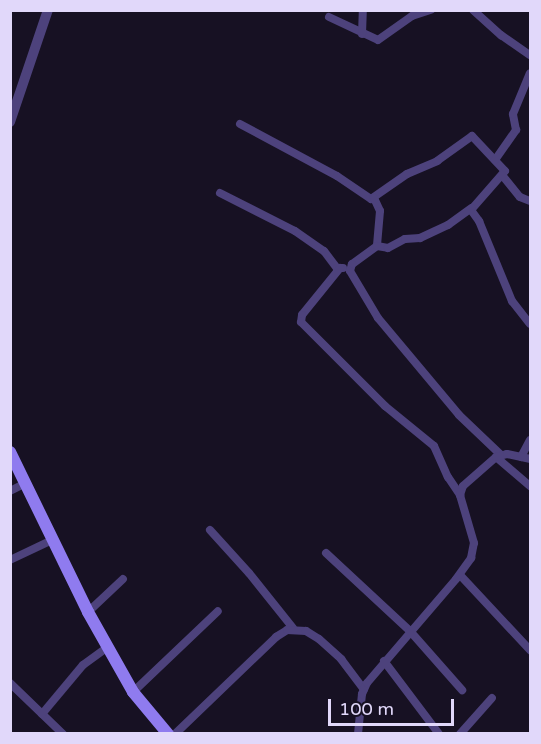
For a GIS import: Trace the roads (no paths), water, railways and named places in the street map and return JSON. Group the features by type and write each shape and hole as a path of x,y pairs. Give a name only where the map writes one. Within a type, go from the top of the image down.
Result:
{"main road":[{"path":"10,452 108,648 133,692 168,734"}],"street":[{"path":"10,122 48,10"},
{"path":"362,34 363,10"},
{"path":"329,17 378,40 412,16 431,10"},
{"path":"473,10 496,31 531,55"},
{"path":"495,160 516,130 513,114 531,73"},
{"path":"240,124 337,176 369,199 374,198 407,174 437,162 469,136 504,170 471,208 448,225 420,238 407,239 387,248 377,246 350,266 340,268 302,315 301,322 385,406 434,446 448,477 460,495 474,543 471,558 460,575 384,661 364,689 358,734"},
{"path":"502,175 520,197 531,201"},
{"path":"220,193 302,235 340,268"},
{"path":"374,198 380,211 377,246"},
{"path":"471,208 512,301 531,324"},
{"path":"350,266 350,271 378,318 459,415 498,456 531,486"},
{"path":"521,457 531,440"},
{"path":"460,495 463,486 498,456 531,459"},
{"path":"10,491 26,483"},
{"path":"210,530 249,573 293,628 306,631 319,639 346,664 364,689"},
{"path":"10,560 52,540"},
{"path":"326,553 410,631 462,690"},
{"path":"460,575 531,650"},
{"path":"88,612 123,579"},
{"path":"133,692 218,611"},
{"path":"175,734 276,637 293,628"},
{"path":"42,714 83,665 108,648"},
{"path":"384,661 439,734"},
{"path":"10,683 63,734"},
{"path":"460,734 492,698"}]}
